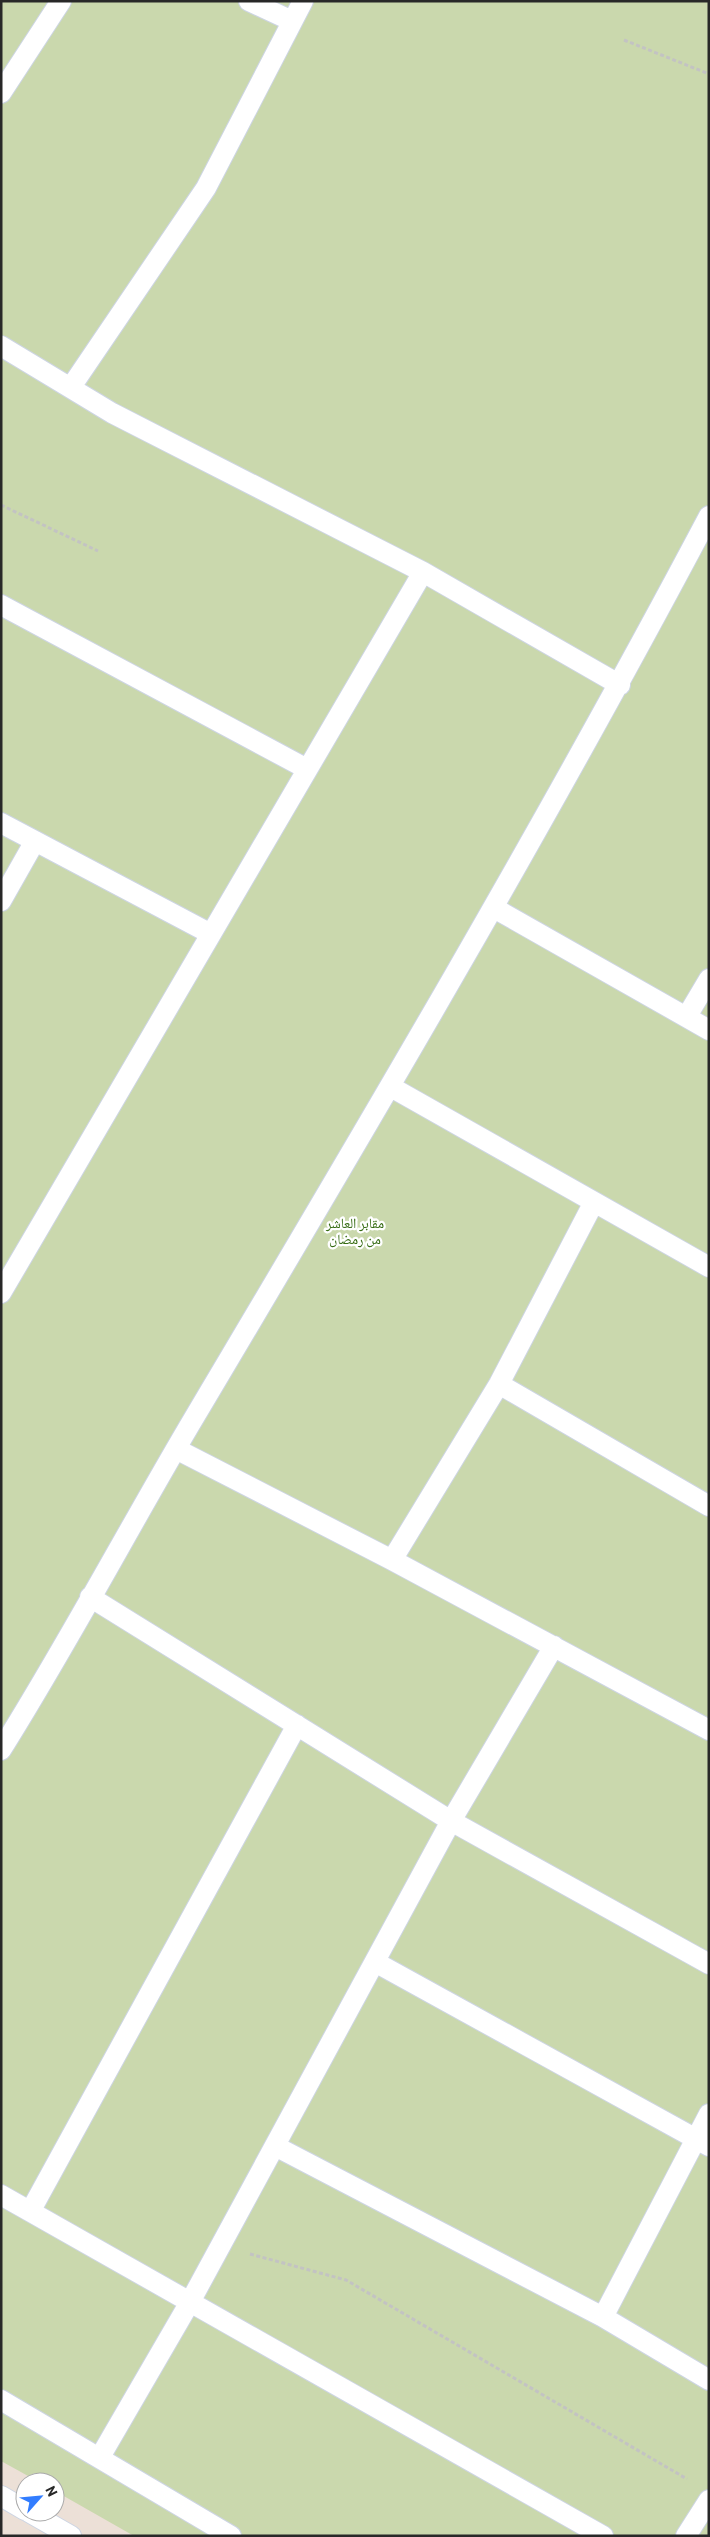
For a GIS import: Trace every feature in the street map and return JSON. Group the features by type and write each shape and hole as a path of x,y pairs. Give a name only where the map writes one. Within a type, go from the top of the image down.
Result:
{"lane":[{"path":"1,93 61,1"},
{"path":"249,1 292,21"},
{"path":"71,387 206,188 303,1"},
{"path":"1,346 112,413 423,572 620,685"},
{"path":"1,1750 176,1449 391,1087 494,908 620,685 709,516"},
{"path":"1,1293 8,1265 211,934 423,572"},
{"path":"1,605 307,769"},
{"path":"1,822 211,934"},
{"path":"1,901 35,841"},
{"path":"494,908 709,1030"},
{"path":"686,1016 709,979"},
{"path":"391,1087 709,1267"},
{"path":"392,1560 499,1384 594,1202"},
{"path":"499,1384 709,1506"},
{"path":"176,1449 392,1560 709,1730"},
{"path":"90,1597 451,1821 709,1964"},
{"path":"100,2457 190,2302 451,1821 554,1646"},
{"path":"31,2210 297,1725"},
{"path":"376,1962 702,2142"},
{"path":"603,2317 702,2142 709,2114"},
{"path":"275,2146 603,2317 709,2380"},
{"path":"1,2195 31,2210 603,2536"},
{"path":"1,2400 231,2536"},
{"path":"1,2496 15,2504"},
{"path":"686,2536 709,2500"},
{"path":"46,2522 71,2536"}],"path":[{"path":"624,40 709,74"},
{"path":"1,505 98,551"},
{"path":"220,2246 346,2280 692,2482"}],"green space":[{"name":"مقابر العاشر من رمضان","path":"1,1 709,1 709,2536 134,2536 65,2497 65,2472 21,2472 1,2461"}]}
